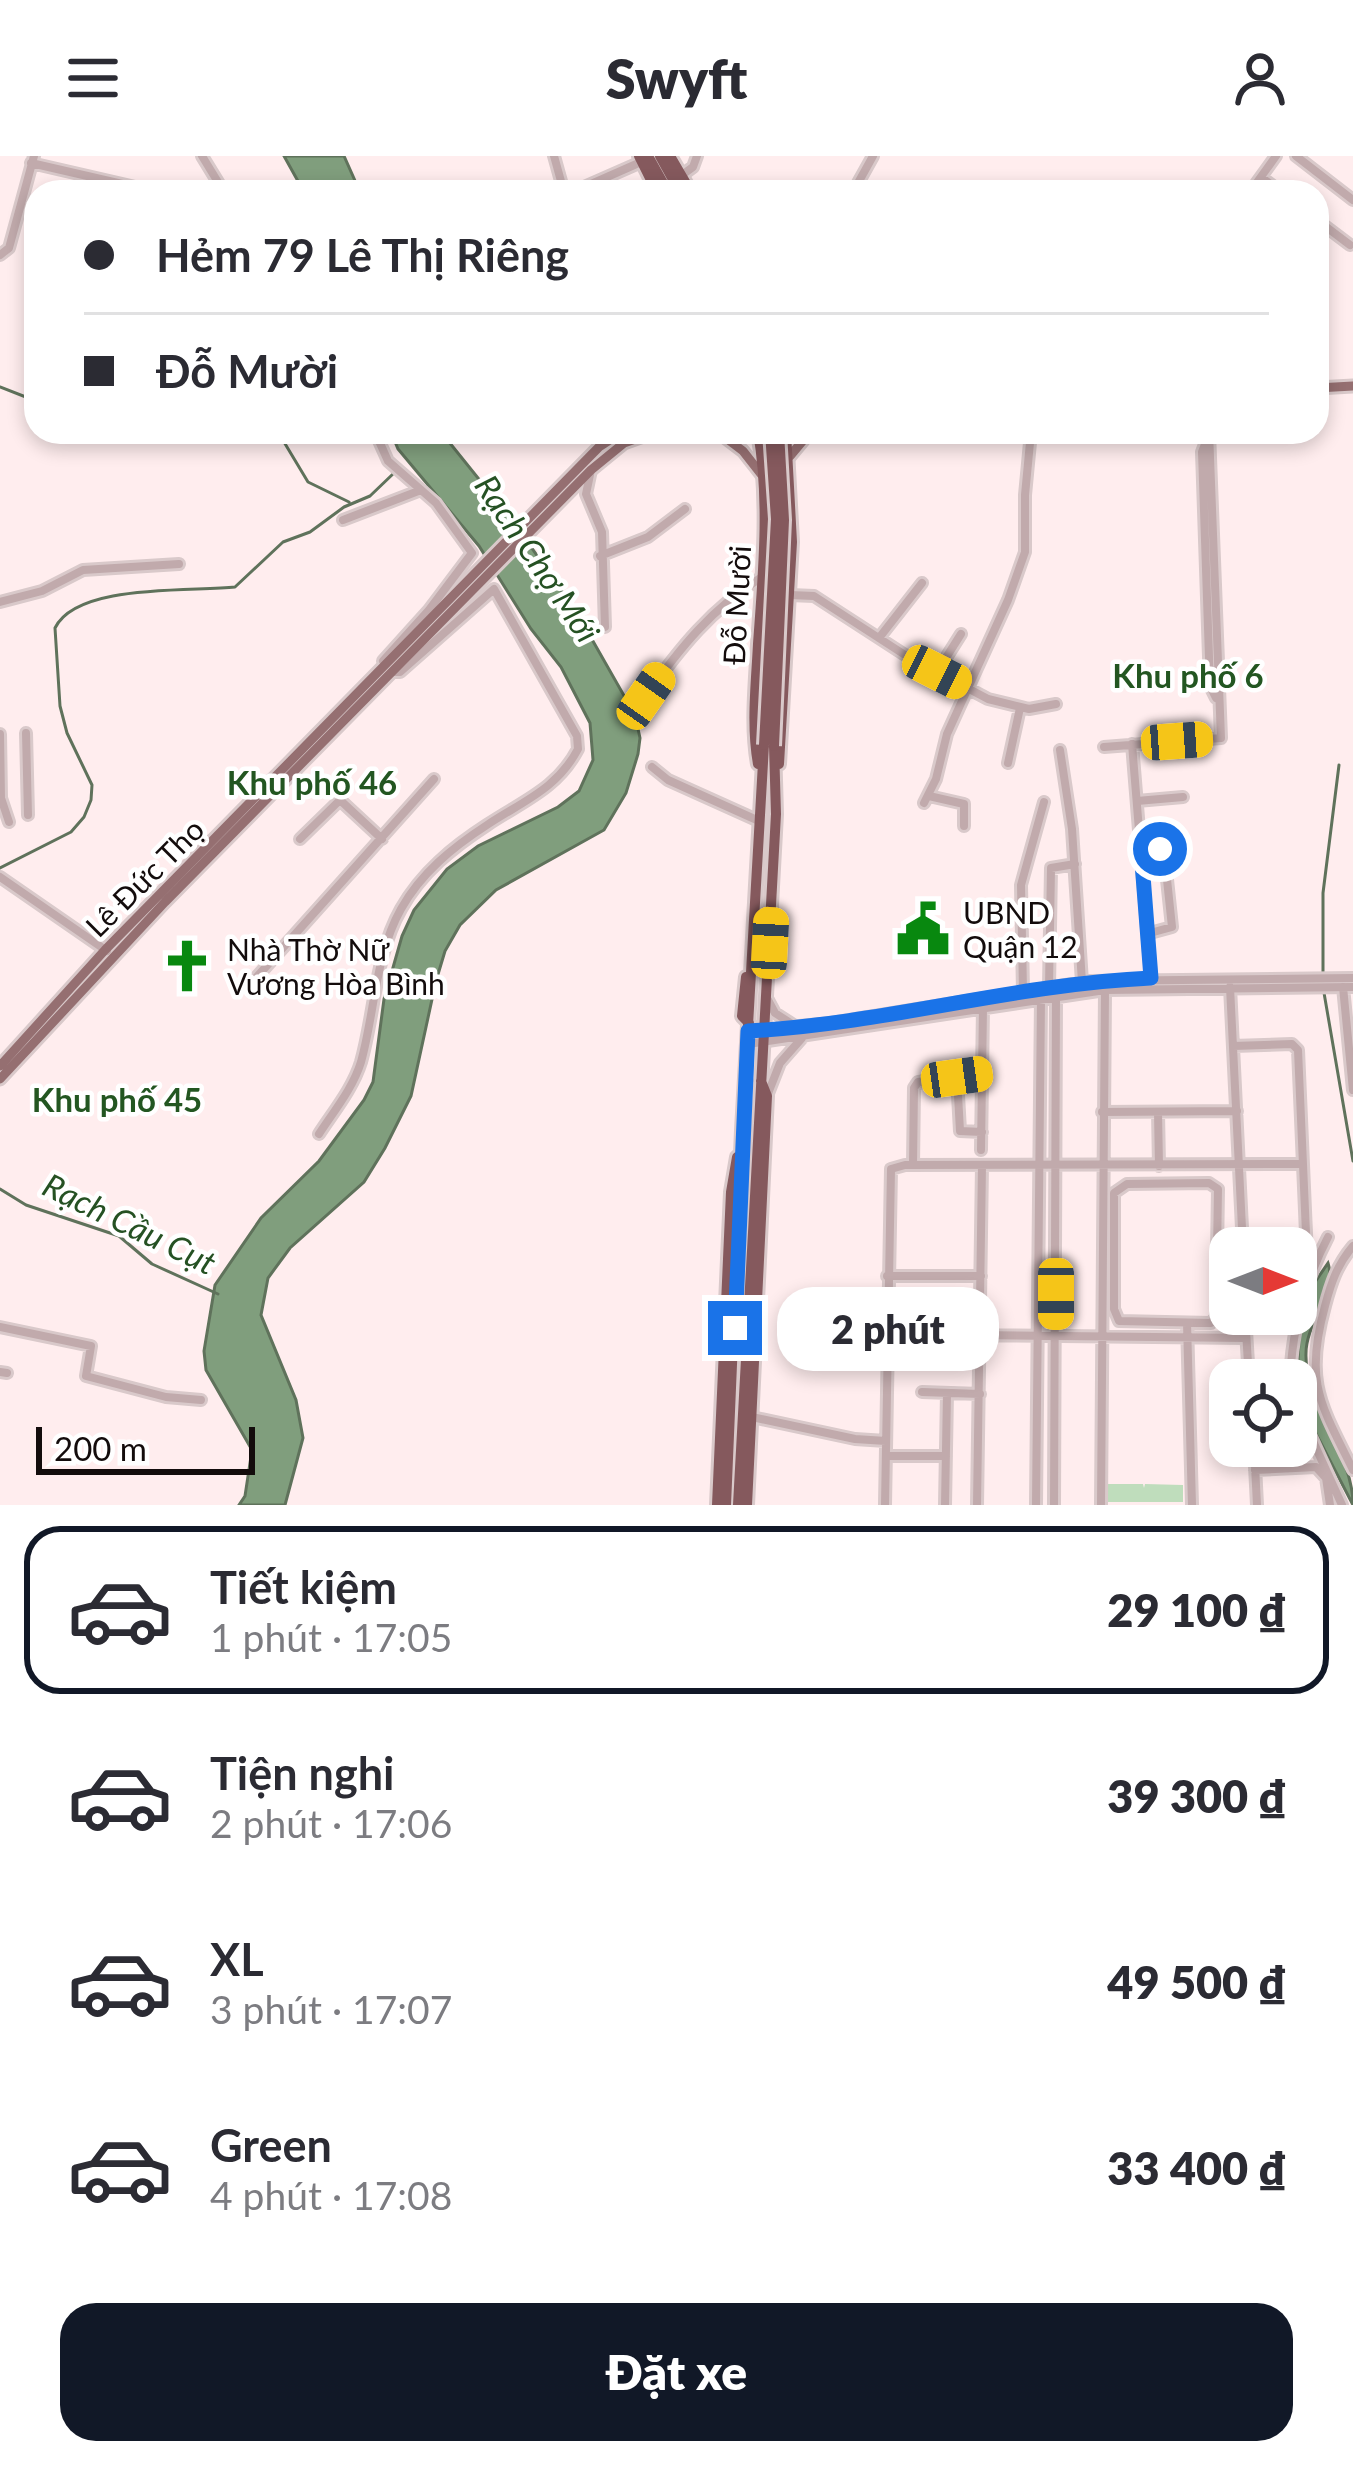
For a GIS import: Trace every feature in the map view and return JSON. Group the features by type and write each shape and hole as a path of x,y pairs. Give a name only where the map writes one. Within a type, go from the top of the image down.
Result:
{"highway":[{"path":"670,156 685,180"},
{"name":"Đỗ Mười","path":"760,444 764,479 754,743 761,779"},
{"path":"769,746 778,444"},
{"name":"Đỗ Mười","path":"742,1505 760,1078 790,595 789,452 785,444"},
{"path":"761,450 789,452"},
{"name":"Đỗ Mười","path":"722,1505 761,779 769,746"},
{"name":"Đỗ Mười","path":"769,746 776,779"},
{"path":"760,1078 767,1096"},
{"name":"Đỗ Mười","path":"742,1505 751,1417 767,1096"}],"main road":[{"path":"480,577 605,444"},
{"path":"537,518 614,444"},
{"path":"734,444 764,479"},
{"path":"789,452 797,444"},
{"name":"Lê Đức Thọ","path":"244,817 393,672 480,577"},
{"name":"Lê Đức Thọ","path":"0,1066 480,577"},
{"name":"Lê Đức Thọ","path":"0,1079 110,953"}],"street":[{"path":"682,175 693,167 697,156"},
{"path":"1259,180 1276,156"},
{"path":"1296,156 1327,180"},
{"path":"598,180 644,158"},
{"path":"32,159 96,180"},
{"path":"1261,177 1265,180"},
{"path":"1329,181 1353,200"},
{"path":"0,255 9,248 24,190"},
{"path":"20,206 24,207"},
{"path":"380,444 388,461 422,490 464,537 472,553 430,610 380,664"},
{"path":"964,826 964,804 926,800 947,734 1025,552 1030,444"},
{"path":"1104,746 1221,738 1209,444"},
{"path":"591,470 586,494 600,521 605,627"},
{"path":"343,520 422,490"},
{"path":"600,556 648,537 685,509"},
{"path":"0,602 42,591 83,570 179,564"},
{"path":"646,696 715,610 762,577"},
{"path":"880,638 922,583"},
{"name":"Lê Đức Thọ","path":"319,1134 352,1084 361,1061 374,990 401,910 428,871 488,824 547,791 578,749 569,721 494,589 445,635 393,672"},
{"path":"790,595 814,596 988,699 1020,708 1056,704"},
{"path":"937,672 962,634"},
{"path":"1008,763 1020,708"},
{"path":"26,733 28,815"},
{"path":"0,734 2,798 8,823"},
{"path":"1132,744 1151,978"},
{"path":"1060,751 1075,864 1082,982"},
{"path":"652,767 668,780 759,821"},
{"path":"254,980 434,778"},
{"path":"1137,801 1183,797"},
{"path":"300,838 340,800 382,839"},
{"path":"1023,992 1021,885 1044,802"},
{"path":"1141,850 1160,849 1167,856 1172,927 1149,933"},
{"path":"1049,987 1051,868 1075,864"},
{"path":"2,878 110,953"},
{"path":"764,1037 796,1027 1082,982 1151,978 1230,984"},
{"path":"1230,984 1242,1227"},
{"path":"748,1033 803,1037 1105,990 1344,984 1353,1090"},
{"path":"1101,1505 1105,990"},
{"path":"1054,1505 1056,996"},
{"path":"767,998 776,1013 796,1027"},
{"path":"1036,1505 1041,998"},
{"path":"981,1150 983,1006"},
{"path":"767,1096 780,1063 803,1037"},
{"path":"1233,1046 1292,1044 1298,1050 1306,1227"},
{"path":"913,1165 914,1088 918,1082 982,1074"},
{"path":"957,1077 960,1131 982,1132"},
{"path":"1102,1112 1237,1112"},
{"path":"1158,1112 1159,1166"},
{"path":"885,1505 891,1169 913,1165 1303,1164"},
{"path":"977,1505 982,1166"},
{"path":"1209,1183 1218,1189 1216,1317 1211,1323 1187,1323 1119,1321 1114,1309 1114,1192 1127,1184 1209,1183"},
{"path":"1317,1261 1328,1237"},
{"path":"1353,1246 1336,1269 1313,1362 1322,1407 1353,1470"},
{"path":"886,1276 981,1276"},
{"path":"1187,1323 1192,1505"},
{"path":"0,1327 91,1346 86,1376 166,1397 201,1400"},
{"path":"886,1334 1246,1338"},
{"path":"1246,1335 1248,1359"},
{"path":"922,1392 980,1394"},
{"path":"945,1505 947,1393"},
{"path":"751,1417 886,1441"},
{"path":"1317,1450 1342,1505"},
{"path":"886,1456 946,1456"},
{"path":"1255,1467 1257,1505"},
{"path":"1255,1470 1319,1468 1326,1478 1330,1505"}],"shaded area":[{"path":"1105,1484 1183,1485 1183,1502 1105,1502"}],"water":[{"path":"284,156 344,156 355,180 297,180"},
{"name":"Rạch Chợ Mới","path":"396,444 451,444 515,524 577,613 635,715 638,754 626,793 604,830 496,890 460,925 436,981 411,1096 385,1148 364,1182 290,1248 268,1278 261,1315 296,1400 303,1438 285,1505 239,1505 245,1496 252,1450 206,1370 204,1351 215,1285 261,1218 319,1161 364,1100 373,1082 384,999 414,910 447,869 478,846 558,807 579,791 593,760 590,723 561,667 479,546"},
{"path":"1328,1263 1328,1284 1317,1314 1317,1279"},
{"path":"1299,1335 1310,1335 1306,1359 1298,1359"},
{"path":"1317,1404 1345,1466 1353,1505 1317,1436"}],"waterway":[{"path":"0,387 24,396"},
{"path":"285,444 308,482 349,502"},
{"name":"Rạch Cầu Cụt","path":"0,868 71,832 91,800 92,785 67,733 60,706 55,628 67,614 86,603 137,592 235,587 283,542 310,532 344,507 370,496 394,473"},
{"path":"1323,978 1323,893 1339,765"},
{"path":"1323,987 1353,1161"},
{"name":"Rạch Cầu Cụt","path":"0,1189 26,1205 119,1236 152,1264 218,1294"}],"place":[{"name":"UBND Quận 12","path":"923,929"},
{"name":"Nhà Thờ Nữ Vương Hòa Bình","path":"187,966"}],"district":[{"name":"Khu phố 6","path":"1188,675"},
{"name":"Khu phố 46","path":"312,782"},
{"name":"Khu phố 45","path":"117,1099"}],"route":[{"path":"735,1328 748,1031 831,1024 1090,981 1151,978 1141,850 1160,849"}]}
